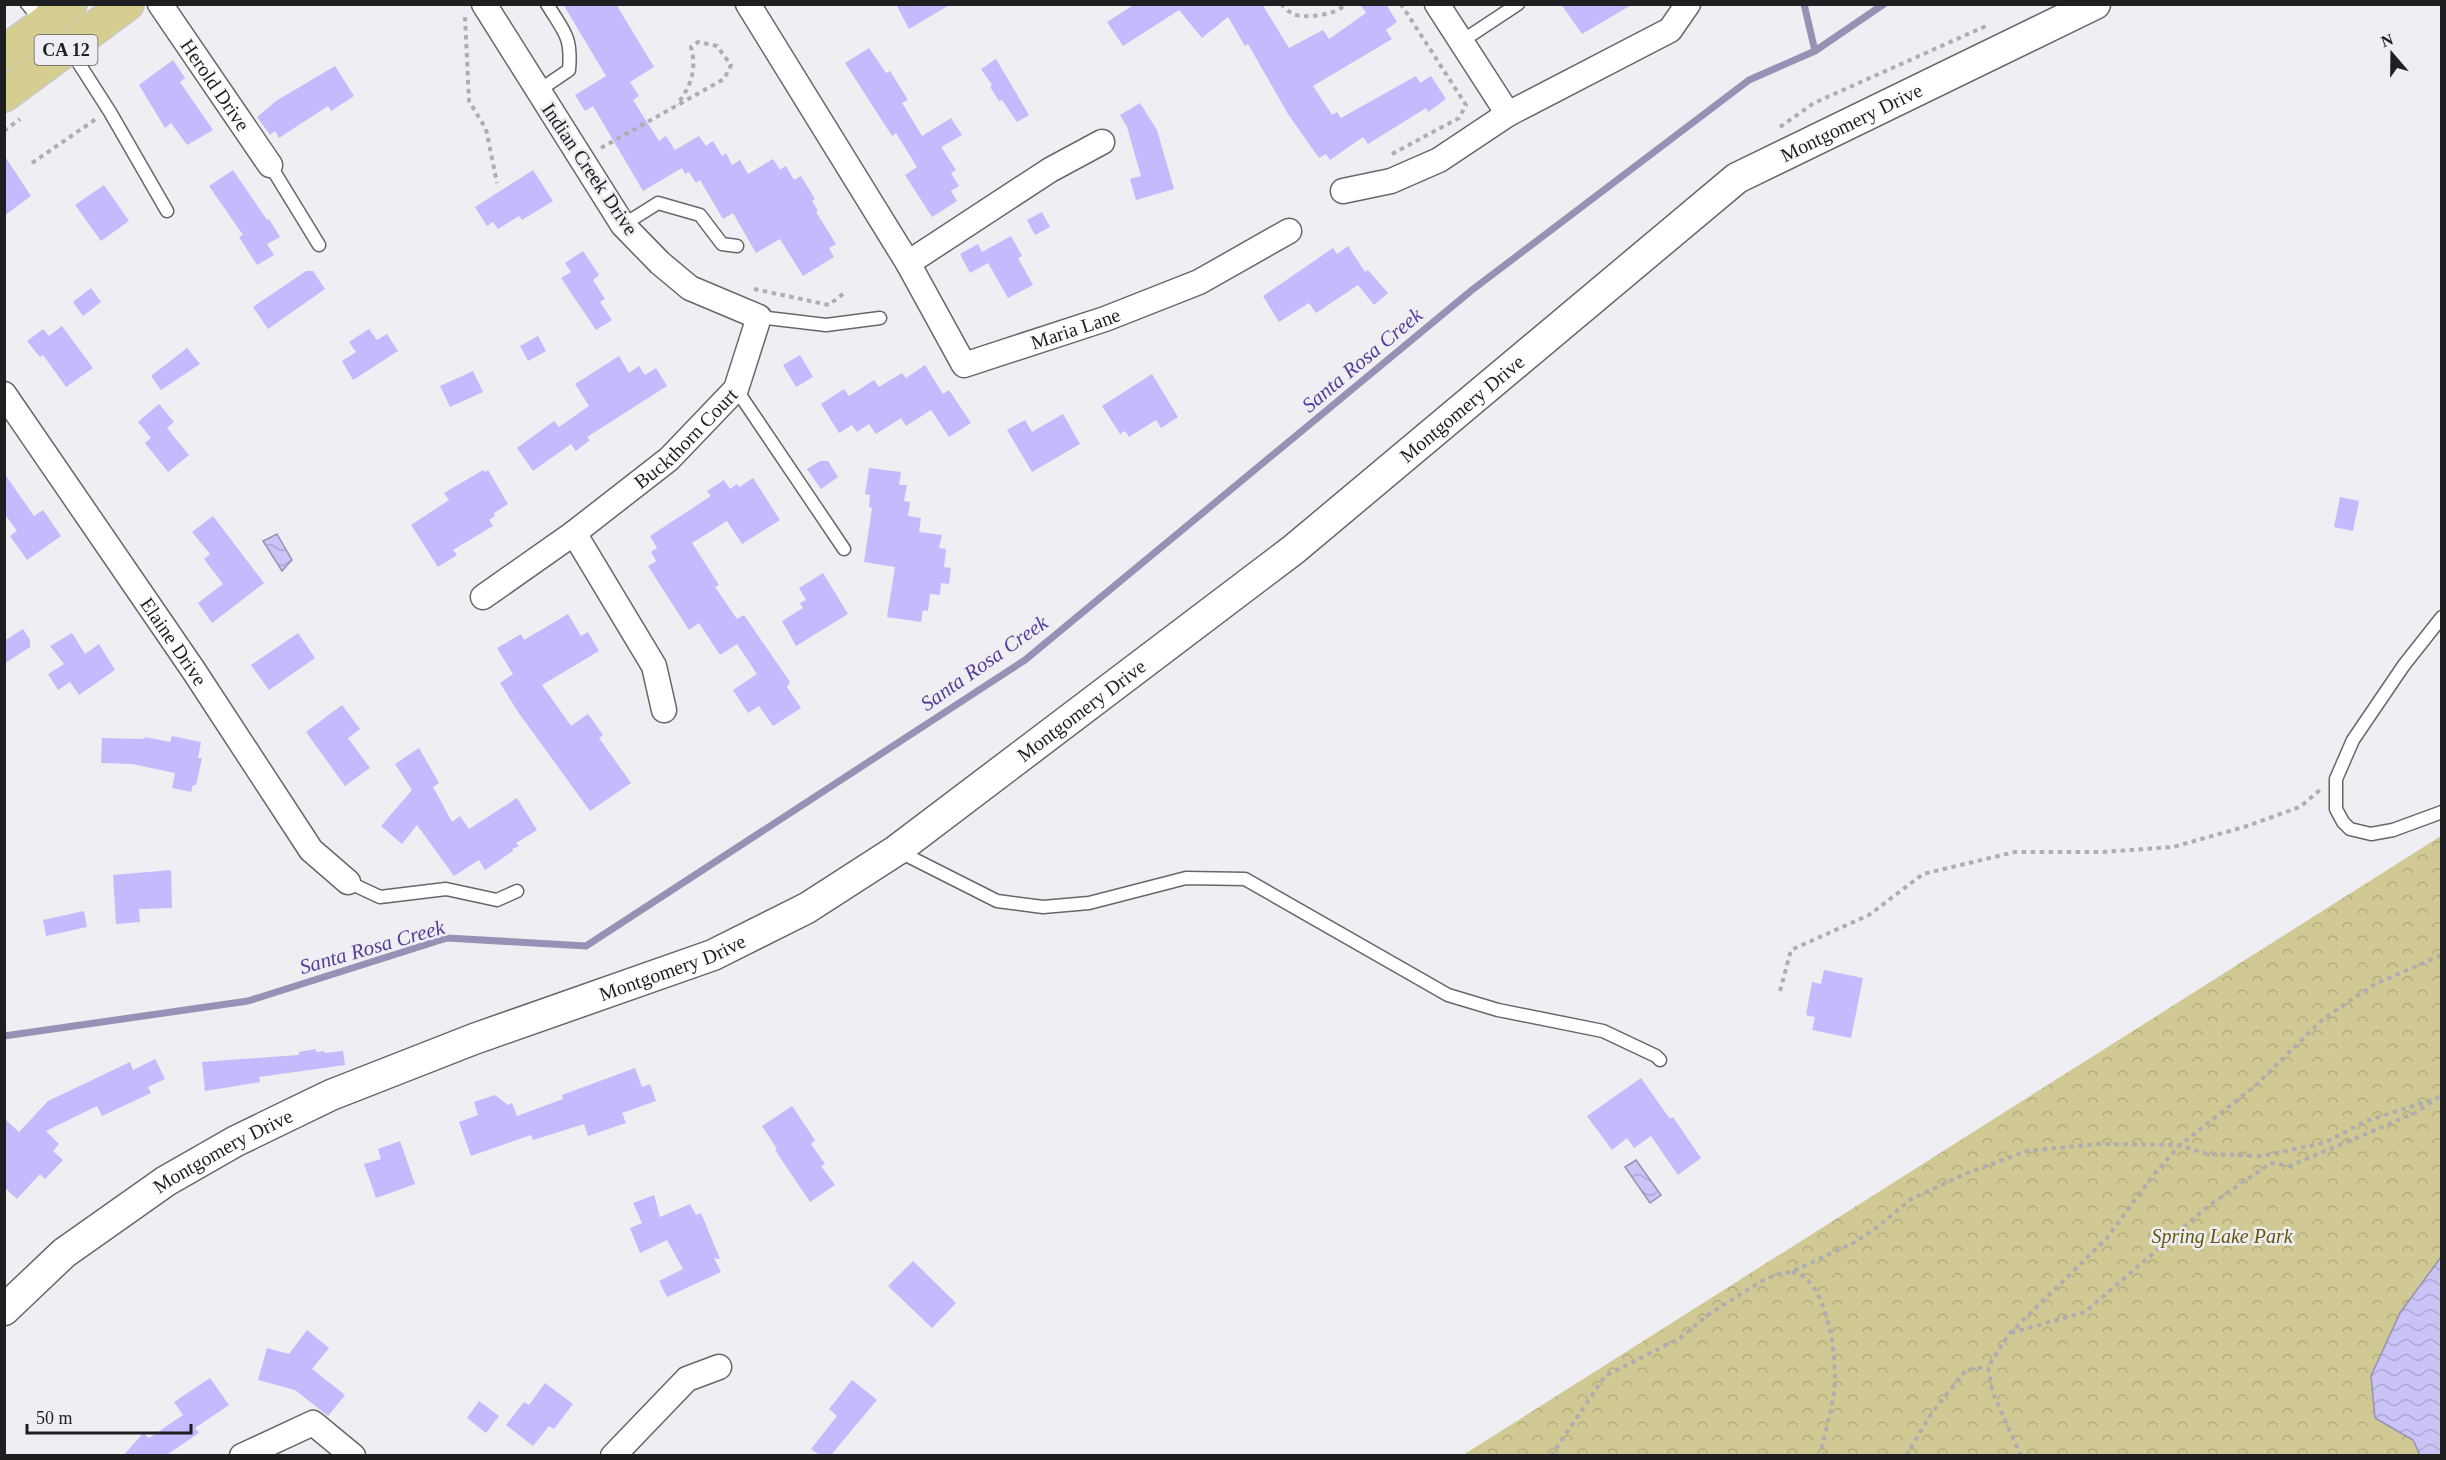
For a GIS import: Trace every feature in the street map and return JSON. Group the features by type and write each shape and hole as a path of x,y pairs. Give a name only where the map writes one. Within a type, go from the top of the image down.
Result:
{"main road":[{"name":"CA 12","path":"4,53 35,14 70,4"},
{"name":"CA 12","path":"4,95 127,4"}],"street":[{"name":"Herold Drive","path":"160,4 270,165"},
{"path":"1437,4 1508,114"},
{"path":"1343,191 1391,181 1439,160 1508,114 1670,30 1688,4"},
{"name":"Montgomery Drive","path":"4,1310 64,1253 166,1181 236,1141 331,1095 441,1052 713,955 807,908 897,850 1293,550 1737,178 2095,4"},
{"name":"Maria Lane","path":"758,8 908,263 964,365 1105,319 1199,282 1289,231"},
{"name":"Indian Creek Drive","path":"474,10 538,91 623,225 660,263 690,288 759,317"},
{"path":"908,263 1050,170 1102,142"},
{"name":"Buckthorn Court","path":"483,597 574,532 669,459 736,389 759,317"},
{"name":"Elaine Drive","path":"4,394 194,671 311,850 348,882"},
{"path":"574,532 654,666 664,710"},
{"path":"613,1455 687,1379 719,1367"},
{"path":"242,1455 313,1424 353,1455"}],"lane":[{"path":"538,91 569,70 571,48 547,4"},
{"path":"1462,41 1518,4"},
{"path":"69,48 110,112 168,211"},
{"path":"270,165 318,245"},
{"path":"623,225 658,203 700,215 722,244 737,246"},
{"path":"759,317 826,326 880,318"},
{"path":"736,389 844,549"},
{"path":"2442,617 2404,665 2354,740 2336,779 2336,809 2350,829 2371,834 2393,830 2442,812"},
{"path":"897,850 997,901 1043,908 1089,903 1186,878 1245,879 1448,995 1498,1010 1603,1031 1660,1060"},
{"path":"348,882 380,897 446,889 497,900 517,891"}],"path":[{"path":"1281,4 1293,14 1321,16 1342,9 1345,4"},
{"path":"1390,155 1459,118 1466,105 1401,4"},
{"path":"474,10 469,102 486,129 497,183"},
{"path":"1777,129 1814,103 1988,26"},
{"path":"581,158 677,105 724,79 731,65 717,46 698,42 691,47 695,63 688,90 677,105"},
{"path":"32,163 84,126 110,112"},
{"path":"1780,991 1791,951 1869,915 1923,874 2015,852 2102,852 2174,847 2244,827 2300,807 2336,779"},
{"path":"2020,1455 1994,1394 1988,1367 2009,1334 2106,1239 2155,1173 2180,1145 2255,1086 2324,1019 2375,984 2442,955"},
{"path":"1551,1455 1605,1376 1680,1338 1709,1314 1752,1286 1775,1275 1791,1272 1855,1242 1875,1229 1911,1199 1965,1174 2027,1151 2098,1144 2180,1145 2207,1154 2262,1156 2324,1143 2366,1121 2440,1096"},
{"path":"2009,1334 2085,1312 2208,1206 2271,1163 2290,1166 2415,1113 2440,1096"},
{"path":"1791,1272 1800,1273 1809,1280 1824,1308 1832,1344 1835,1368 1834,1392 1822,1446 1824,1455"},
{"path":"1906,1455 1931,1414 1966,1370 1988,1367"}],"green space":[{"name":"Spring Lake Park","path":"2441,836 2441,1455 1463,1455"}],"water":[{"path":"277,534 292,560 282,571 263,541"},
{"path":"1636,1160 1661,1195 1650,1203 1625,1167"},
{"path":"2441,1257 2441,1455 2420,1455 2413,1440 2375,1418 2371,1376 2400,1313"}],"building":[{"path":"563,4 616,4 654,67 630,82 639,96 633,100 659,141 666,136 675,150 699,136 706,146 713,141 722,156 726,153 732,165 740,160 748,174 773,159 780,170 786,166 794,180 801,176 815,199 812,201 818,211 816,212 836,244 829,248 834,257 803,276 780,239 756,253 733,213 723,219 700,180 696,183 689,172 685,174 682,168 643,191 593,106 585,111 575,95 606,76"},
{"path":"896,4 951,4 909,29"},
{"path":"1135,4 1262,4 1289,48 1323,30 1329,39 1366,13 1360,4 1386,4 1397,22 1386,30 1392,39 1313,86 1332,115 1337,112 1341,118 1416,76 1420,83 1431,76 1446,99 1428,112 1426,108 1368,144 1363,137 1330,160 1326,154 1319,158 1288,114 1248,44 1245,46 1228,17 1202,38 1179,10 1123,46 1107,22"},
{"path":"1561,4 1633,4 1582,34"},
{"path":"869,48 886,73 890,71 908,100 902,103 922,136 951,118 962,135 941,147 956,170 951,173 959,186 951,191 957,201 932,217 905,175 917,167 896,133 892,136 845,63"},
{"path":"996,59 1029,115 1017,122 1002,100 999,101 981,69"},
{"path":"173,60 185,78 180,82 213,130 187,145 171,123 165,128 139,85"},
{"path":"335,66 354,96 331,111 328,106 279,138 275,131 270,135 257,117 276,101"},
{"path":"1140,103 1157,130 1174,189 1136,200 1130,179 1141,176 1127,127 1120,115"},
{"path":"4,155 31,196 4,216"},
{"path":"233,170 280,237 267,244 274,255 257,265 239,237 243,235 209,186"},
{"path":"533,170 553,201 522,220 519,216 498,229 493,222 487,226 475,207"},
{"path":"104,185 129,221 101,241 75,205"},
{"path":"1042,212 1050,227 1035,235 1027,220"},
{"path":"1011,236 1022,256 1018,258 1033,285 1008,298 988,263 970,273 960,254 978,244 982,252"},
{"path":"1348,246 1365,272 1368,270 1388,293 1374,305 1358,285 1316,313 1309,303 1279,322 1263,296 1333,248 1337,254"},
{"path":"583,251 599,275 593,280 605,299 600,302 612,320 596,330 561,278 571,272 565,263"},
{"path":"306,271 313,271 325,289 268,329 253,307"},
{"path":"91,288 101,302 83,316 73,302"},
{"path":"62,326 93,368 66,387 43,355 40,357 27,341 43,329 49,336"},
{"path":"369,329 377,340 387,334 398,351 353,380 342,361 356,352 349,342"},
{"path":"538,336 546,351 528,361 520,346"},
{"path":"187,348 200,364 161,390 151,376"},
{"path":"800,355 813,377 796,387 783,365"},
{"path":"619,356 629,373 639,366 645,375 656,368 667,386 587,437 590,440 576,451 571,444 533,471 517,448 554,421 559,427 589,406 575,384"},
{"path":"925,365 943,394 949,390 971,423 949,437 931,410 906,426 901,418 876,434 869,424 857,432 852,425 839,433 821,404 844,389 849,396 874,380 879,387 902,373 906,378"},
{"path":"473,371 483,392 450,407 440,386"},
{"path":"1152,374 1178,417 1161,428 1156,420 1129,437 1125,431 1120,434 1102,406"},
{"path":"159,404 174,422 167,428 189,455 168,472 145,443 151,438 138,422"},
{"path":"1063,414 1080,444 1032,472 1007,430 1025,420 1032,432"},
{"path":"820,461 828,461 838,477 821,489 807,469"},
{"path":"869,468 901,472 899,485 907,485 904,501 910,502 908,516 921,518 919,532 942,535 939,548 946,549 944,567 951,568 949,584 941,583 940,595 930,594 928,611 923,610 921,622 887,617 895,567 864,562 872,508 869,507 870,495 865,494"},
{"path":"483,470 485,472 488,470 508,504 494,513 495,516 489,520 493,526 453,550 457,555 438,567 411,525 449,500 444,493"},
{"path":"4,473 34,516 43,510 61,536 27,560 10,536 17,531 4,513"},
{"path":"753,478 780,520 742,544 727,521 692,543 719,585 715,587 737,619 744,615 790,682 787,687 801,708 773,726 759,706 748,713 733,690 757,674 737,644 720,655 699,623 689,630 648,566 656,561 651,552 657,548 650,536 711,496 707,491 724,480 730,489 737,484 739,487"},
{"path":"2340,497 2359,501 2353,531 2334,527"},
{"path":"213,516 264,583 212,623 198,603 223,584 204,559 210,554 192,532"},
{"path":"823,573 848,614 796,646 782,621 803,608 800,603 806,600 799,588"},
{"path":"568,614 581,636 588,632 599,651 542,685 571,726 588,714 603,735 599,738 631,783 590,811 518,712 500,683 513,674 497,648 521,634 524,640"},
{"path":"23,629 30,640 30,647 4,664 4,641"},
{"path":"72,633 85,654 99,644 115,670 79,695 70,682 58,690 48,674 64,664 50,646"},
{"path":"298,633 315,658 269,690 251,665"},
{"path":"342,705 360,729 348,738 370,768 345,786 306,732"},
{"path":"172,736 201,742 198,758 202,758 196,785 193,785 191,792 172,788 175,773 132,764 101,763 102,738 144,739 145,737 170,742"},
{"path":"419,748 439,783 433,787 452,822 460,816 469,829 517,798 537,830 516,843 519,846 485,870 479,860 454,876 417,825 402,844 381,826 412,790 395,764"},
{"path":"171,870 172,908 139,909 140,922 116,924 113,875"},
{"path":"84,911 87,927 46,936 43,920"},
{"path":"1824,970 1863,978 1851,1038 1812,1030 1815,1017 1806,1015 1812,982 1821,984"},
{"path":"316,1049 316,1052 324,1051 325,1053 343,1051 345,1065 259,1077 260,1082 205,1091 202,1062 299,1055 299,1052"},
{"path":"155,1059 165,1079 148,1087 151,1093 102,1116 97,1106 46,1131 59,1144 53,1151 63,1160 45,1179 40,1174 17,1199 4,1187 4,1118 19,1132 48,1101 130,1062 133,1070"},
{"path":"635,1068 642,1087 650,1084 656,1101 622,1113 626,1123 588,1136 584,1124 533,1140 531,1135 471,1156 459,1122 478,1115 474,1102 495,1095 508,1105 512,1103 517,1116 563,1099 562,1095"},
{"path":"1641,1078 1670,1119 1673,1117 1701,1158 1678,1175 1651,1136 1634,1148 1627,1138 1612,1150 1587,1116"},
{"path":"792,1106 815,1140 811,1144 825,1164 821,1166 835,1185 810,1202 775,1150 777,1149 762,1126"},
{"path":"400,1141 415,1184 376,1198 364,1164 381,1159 378,1149"},
{"path":"654,1195 660,1217 690,1204 696,1215 701,1213 720,1259 714,1258 721,1272 667,1297 659,1281 683,1269 667,1240 640,1253 630,1228 642,1223 633,1203"},
{"path":"913,1261 956,1303 932,1328 888,1286"},
{"path":"307,1330 329,1348 312,1369 345,1395 328,1416 295,1390 258,1380 267,1348 289,1354"},
{"path":"210,1378 229,1405 195,1428 199,1433 168,1454 170,1455 124,1455 143,1433 149,1438 183,1415 174,1402"},
{"path":"852,1380 877,1400 831,1455 820,1455 811,1449 837,1416 829,1409"},
{"path":"545,1383 573,1404 554,1429 549,1426 533,1446 506,1425 524,1402 529,1405"},
{"path":"479,1401 499,1416 486,1433 467,1418"}],"waterway":[{"path":"1804,4 1815,51"},
{"name":"Santa Rosa Creek","path":"4,1036 248,1001 447,938 586,946 1025,660 1472,290 1749,80 1815,51 1884,4"}]}
